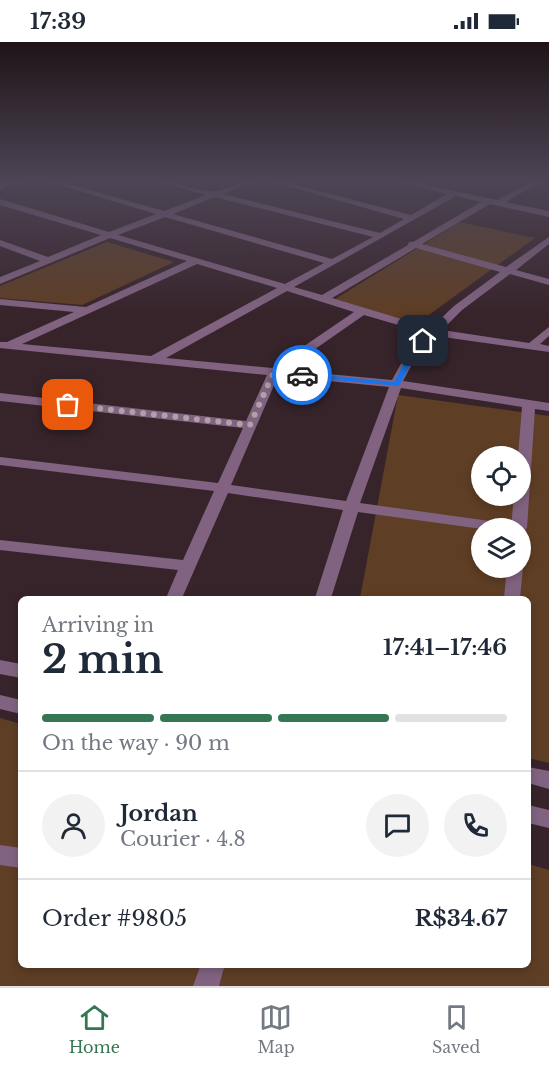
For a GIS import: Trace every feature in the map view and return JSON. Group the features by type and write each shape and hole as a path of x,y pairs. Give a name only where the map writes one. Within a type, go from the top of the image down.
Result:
{"street":[{"path":"79,226 433,332 549,349"},
{"path":"0,281 134,226"},
{"path":"204,226 332,262"},
{"path":"338,226 381,237"},
{"path":"153,360 398,226"},
{"path":"322,300 444,226"},
{"path":"324,596 352,506 396,384 412,353 458,308 549,240"},
{"path":"0,243 47,260"},
{"path":"412,244 549,282"},
{"path":"3,348 194,262"},
{"path":"0,302 85,310"},
{"path":"175,596 274,372 361,312"},
{"path":"531,347 549,330"},
{"path":"3,348 396,384 549,407"},
{"path":"0,397 250,425"},
{"path":"520,518 529,404"},
{"path":"0,461 221,488 471,523"},
{"path":"0,544 188,566"},
{"path":"512,596 514,578"},
{"path":"0,667 18,670"},
{"path":"0,702 18,706"},
{"path":"531,776 549,780"},
{"path":"531,815 549,819"},
{"path":"0,855 18,858"},
{"path":"206,986 212,968"}],"shaded area":[{"path":"453,226 479,226 535,238 415,325 332,301"},
{"path":"107,242 174,262 82,305 0,298 0,286"},
{"path":"398,395 549,416 549,763 531,759 531,596 360,596"},
{"path":"0,718 18,723 18,968 531,968 531,865 549,870 549,986 0,986"}],"way so far":[{"path":"68,405 250,425 274,372 302,375"}],"route":[{"path":"302,375 396,384 412,353 423,341"}]}
